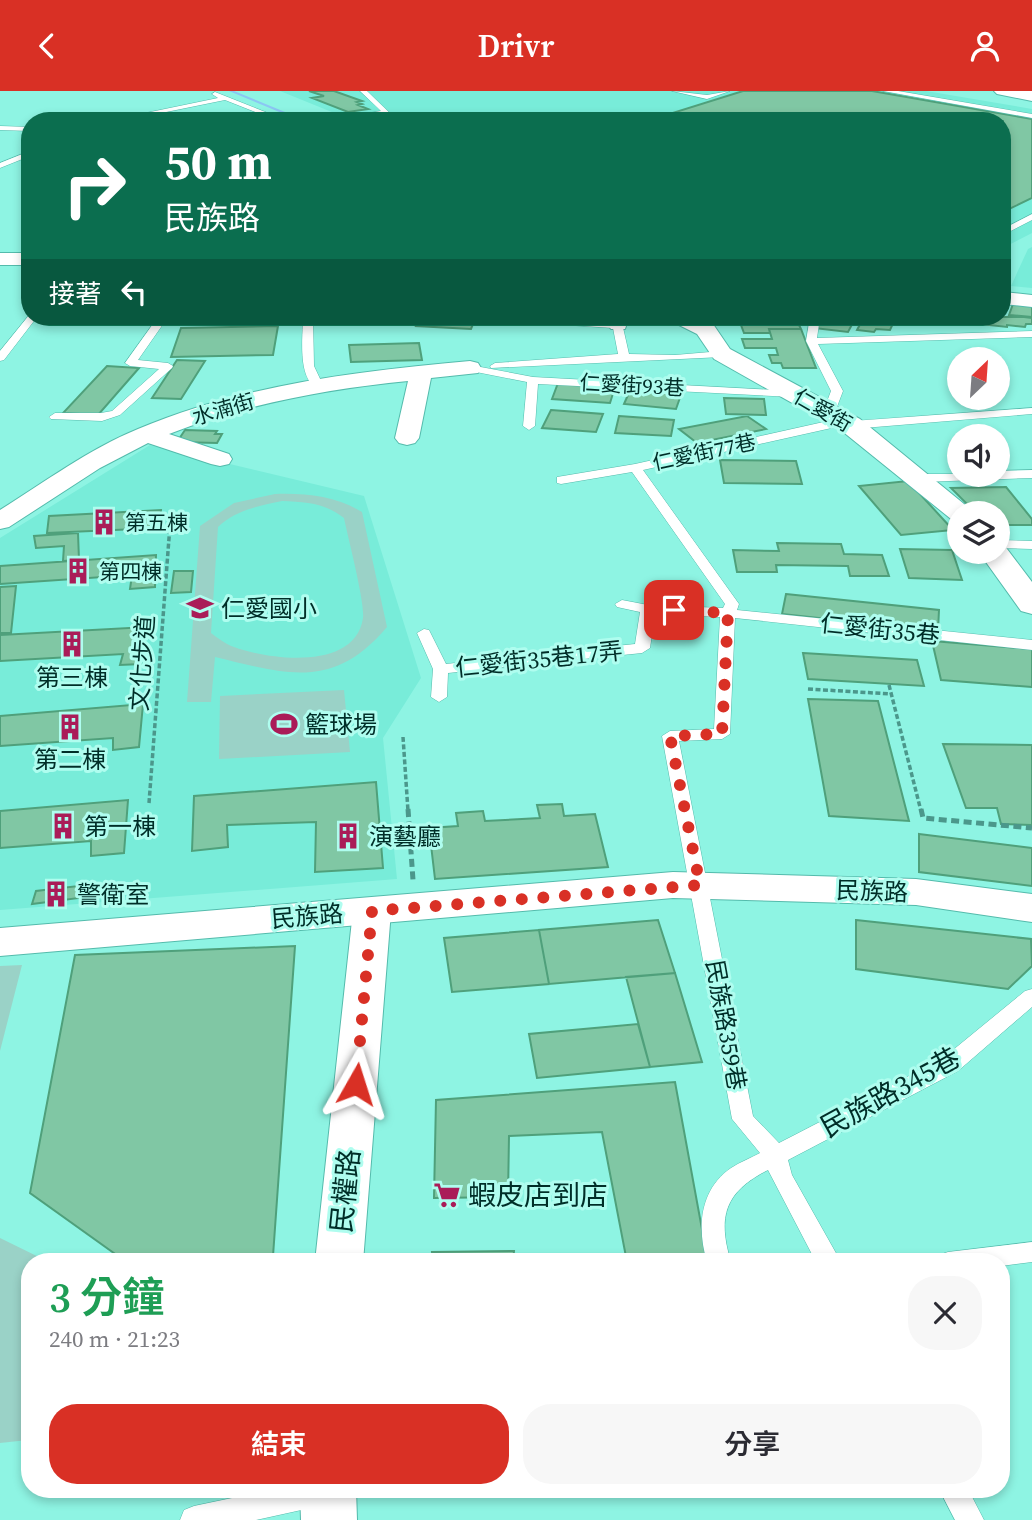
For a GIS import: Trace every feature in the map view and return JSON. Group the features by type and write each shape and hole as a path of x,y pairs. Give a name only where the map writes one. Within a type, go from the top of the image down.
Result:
{"street":[{"path":"1002,91 1032,94"},
{"path":"1024,91 1032,94"},
{"path":"0,259 21,259"},
{"path":"1011,284 1032,286"},
{"path":"1011,299 1032,301"},
{"name":"仁愛街","path":"699,326 705,329 722,354 842,419 922,478 948,501"},
{"name":"水湳街","path":"0,521 146,434 217,407 317,385 470,368"},
{"path":"407,438 421,372"},
{"path":"146,434 220,459"},
{"path":"1003,564 1032,604"},
{"name":"民族路","path":"0,942 700,885 916,892 1032,908"},
{"name":"民權路","path":"340,1253 372,911"}],"lane":[{"path":"208,91 262,112"},
{"path":"363,91 383,112"},
{"path":"674,91 707,97 727,91"},
{"path":"886,91 1009,112"},
{"path":"155,112 226,98"},
{"path":"1011,112 1032,116"},
{"path":"0,128 21,129"},
{"path":"10,152 21,153"},
{"path":"0,166 21,157"},
{"path":"1011,227 1032,217"},
{"path":"1011,224 1015,225"},
{"path":"0,358 25,326"},
{"path":"55,417 102,417 117,413 168,366 130,363 158,326"},
{"path":"308,326 309,366 317,385"},
{"path":"620,326 624,357"},
{"path":"814,326 811,341 837,391 842,419"},
{"path":"811,341 1032,334"},
{"path":"470,368 624,357 675,358 722,354"},
{"name":"仁愛街93巷","path":"470,368 533,380 794,394"},
{"path":"529,426 533,380"},
{"name":"仁愛街77巷","path":"561,480 635,468 842,419 1032,411"},
{"path":"622,604 648,609 728,613 732,604 635,468"},
{"path":"922,478 1032,474"},
{"path":"1010,544 1032,545"},
{"name":"仁愛街35巷17弄","path":"424,633 441,670 642,648 648,609"},
{"name":"仁愛街35巷","path":"728,613 1032,645"},
{"name":"民族路359巷","path":"728,613 722,734 670,736 743,1119 775,1154"},
{"path":"439,697 441,670"},
{"name":"民族路345巷","path":"716,1253 712,1242 713,1209 720,1192 738,1175 950,1065 1032,996"},
{"path":"775,1154 781,1176 825,1253"},
{"path":"1010,1255 1032,1252"},
{"path":"194,1520 324,1498"},
{"path":"958,1498 970,1520"}],"path":[{"name":"文化步道","path":"149,803 170,525"},
{"path":"889,685 923,818 1032,828"},
{"path":"808,689 891,694"},
{"path":"403,737 413,885"}],"shaded area":[{"path":"280,91 926,91 1032,109 1032,233 1011,244 1011,112 332,112"},
{"path":"1032,247 1032,288 1011,286 1028,249"},
{"name":"仁愛國小","path":"150,445 364,496 421,678 383,738 397,879 0,910 0,538"},
{"path":"275,494 298,494 331,499 362,512 387,627 367,647 347,661 328,669 286,672 215,657 211,702 187,702 200,526 234,503","holes":["282,501 322,506 344,518 359,585 363,618 357,635 345,647 328,654 289,658 250,652 231,646 211,633 218,527 232,516 248,509"]},
{"name":"籃球場","path":"344,690 350,752 219,759 220,696"},
{"path":"22,965 0,1051 0,966"},
{"path":"0,1238 31,1253 21,1253 21,1441 0,1443"}],"building":[{"path":"309,91 334,91 362,101 357,102 362,104 358,105 368,109 348,112 312,98 324,96"},
{"path":"743,91 872,91 992,112 676,112"},
{"path":"1011,115 1032,119 1032,198 1011,208"},
{"path":"1013,304 1032,306 1032,317 1011,315"},
{"path":"1011,317 1032,318 1032,324 1026,324 1025,327 1011,325"},
{"path":"278,326 273,355 171,357 181,328"},
{"path":"416,326 472,326 471,329"},
{"path":"741,326 800,326 801,329 769,329 770,333 744,333"},
{"path":"815,326 851,326 848,332 814,328"},
{"path":"859,326 892,326 890,330 876,329 874,332 857,330"},
{"path":"769,329 801,329 816,368 783,368 781,363 772,363 769,355 778,355 776,348 745,348 742,339 772,339"},
{"path":"419,343 422,360 351,362 349,345"},
{"path":"177,360 205,361 181,399 152,398"},
{"path":"107,366 139,368 98,415 63,413"},
{"path":"558,383 615,387 610,403 552,399"},
{"path":"631,388 682,392 676,409 624,404"},
{"path":"724,398 764,399 766,415 726,414"},
{"path":"551,410 603,414 596,432 542,428"},
{"path":"619,416 674,420 671,436 615,433"},
{"path":"747,416 766,429 697,443 679,429"},
{"path":"185,430 217,431 215,434 222,434 217,443 177,442"},
{"path":"720,460 796,461 802,484 724,483"},
{"path":"908,481 947,523 947,531 901,535 859,486"},
{"path":"1006,487 1032,519 1032,525 1010,525 1010,501 964,501 951,488"},
{"name":"第五棟","path":"161,510 159,528 47,533 49,516"},
{"path":"78,533 79,560 63,561 64,546 36,548 34,536"},
{"path":"777,543 841,544 844,554 882,555 889,576 850,576 848,566 776,565 777,572 737,572 733,550 779,551"},
{"path":"900,549 947,550 947,564 957,564 962,580 909,578"},
{"name":"第四棟","path":"156,555 155,587 130,589 132,575 0,584 0,566"},
{"path":"174,571 193,571 191,592 171,593"},
{"path":"16,586 11,633 0,633 0,587"},
{"path":"786,594 939,610 938,631 782,614"},
{"name":"第三棟","path":"147,627 141,664 120,665 123,654 0,661 0,635"},
{"path":"932,641 1032,649 1032,687 941,680"},
{"path":"803,653 917,660 924,686 808,679"},
{"path":"808,699 878,701 909,821 829,816"},
{"name":"第二棟","path":"143,704 139,747 113,750 113,738 0,746 0,716"},
{"path":"943,744 1032,745 1032,825 1001,824 997,808 966,808"},
{"name":"演藝廳","path":"376,782 383,868 315,872 316,822 227,825 228,847 192,851 194,796"},
{"name":"第一棟","path":"128,800 124,853 91,856 91,841 0,848 0,811"},
{"path":"562,804 564,816 595,814 608,867 435,879 429,828 458,826 456,813 483,811 485,821 540,818 537,805"},
{"path":"919,834 1032,848 1032,886 919,872"},
{"name":"警衛室","path":"78,886 79,898 32,904 36,891"},
{"path":"658,920 675,973 549,984 539,930"},
{"path":"856,920 1031,939 1032,966 1008,989 856,969"},
{"path":"539,930 549,984 452,992 444,938"},
{"path":"295,946 273,1253 114,1253 30,1193 75,955"},
{"path":"675,973 702,1062 650,1067 626,977"},
{"path":"638,1024 650,1067 537,1078 529,1034"},
{"path":"675,1082 706,1253 625,1253 602,1132 509,1136 508,1197 434,1198 436,1100"},
{"path":"514,1251 514,1253 432,1252"}],"waterway":[{"path":"231,91 283,112"}],"place":[{"name":"第五棟","path":"104,522"},
{"name":"第四棟","path":"78,571"},
{"name":"仁愛國小","path":"200,608"},
{"name":"第三棟","path":"72,644"},
{"name":"籃球場","path":"284,724"},
{"name":"第二棟","path":"70,727"},
{"name":"第一棟","path":"63,826"},
{"name":"演藝廳","path":"348,836"},
{"name":"警衛室","path":"56,894"},
{"name":"蝦皮店到店","path":"447,1195"}],"route":[{"path":"356,1084 372,911 673,885 700,885 670,736 722,734 728,613 674,610"}]}
